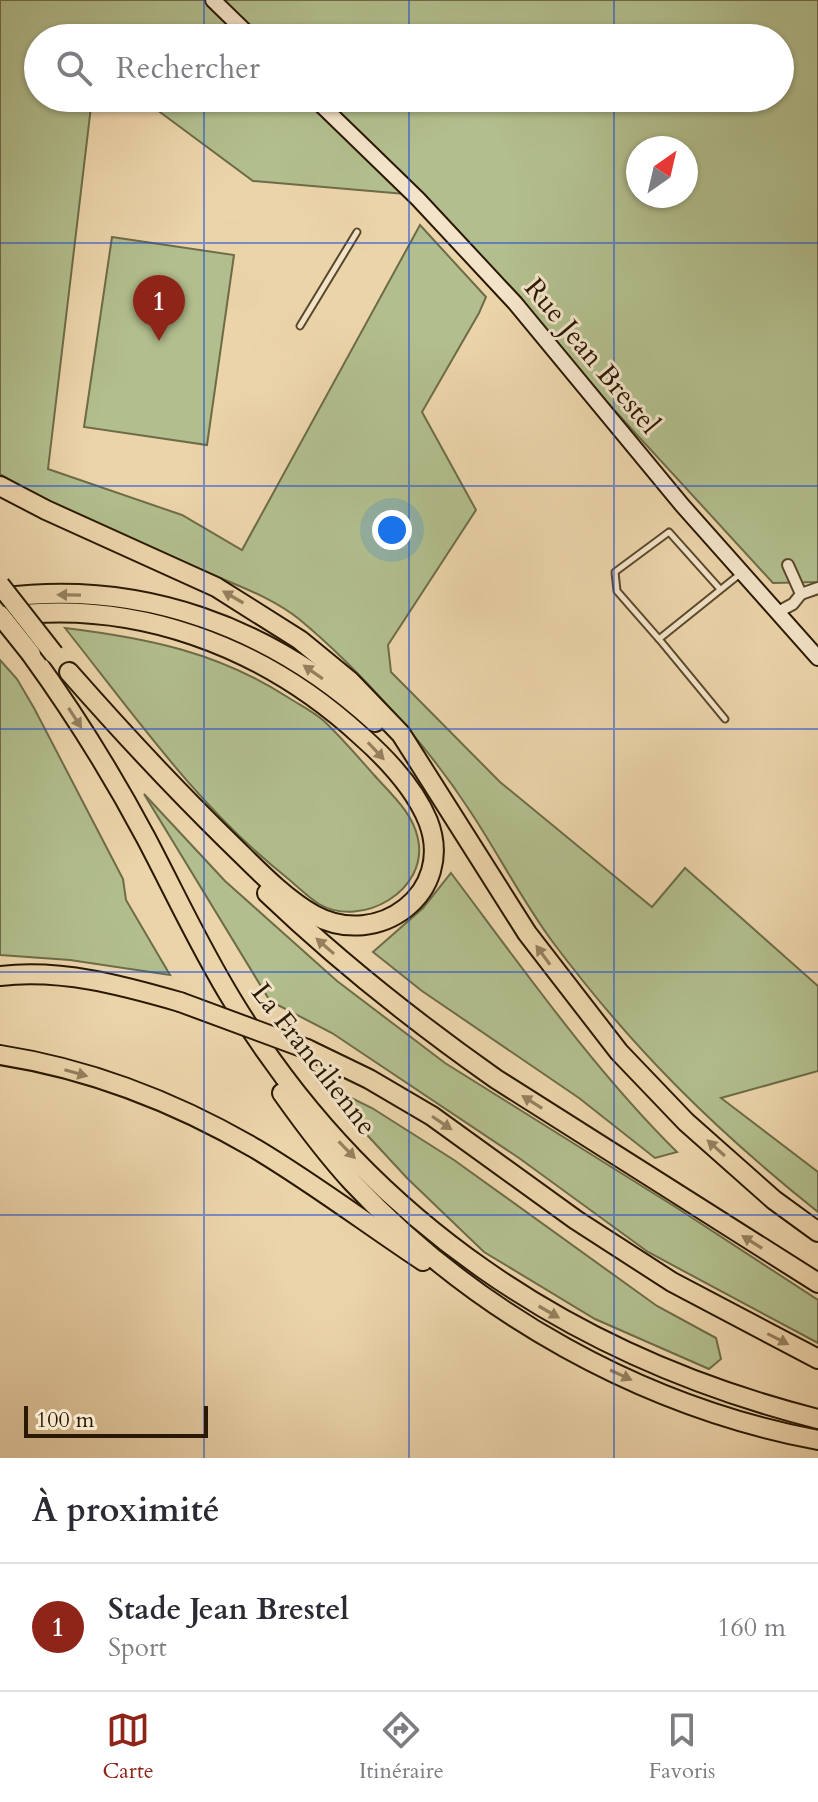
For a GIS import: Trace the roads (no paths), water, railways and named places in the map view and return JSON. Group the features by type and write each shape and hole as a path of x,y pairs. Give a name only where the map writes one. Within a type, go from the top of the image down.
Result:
{"highway":[{"path":"0,486 46,510 192,575 274,622 326,660 401,734 527,933 619,1052 686,1122 774,1200 818,1232"},
{"path":"0,585 54,654 69,672 136,747 278,888 315,915 344,925 374,924 396,916 419,893 429,875 434,853 428,823 420,806 374,747 332,709 292,680 231,648 195,634 151,623 85,613 34,613 0,616"},
{"path":"0,598 65,594 114,598 162,606 232,628 278,650 318,675 377,725 401,752 414,759"},
{"name":"La Francilienne","path":"0,616 57,689 113,778 235,1006 298,1094 389,1193 435,1234 548,1312 632,1356 717,1391 818,1419"},
{"path":"69,672 114,730 205,832 296,920 371,986 496,1079 818,1283"},
{"path":"178,901 218,991 241,1031 281,1092 330,1157 399,1227 504,1309"},
{"path":"0,976 82,977 180,1002 307,1049 369,1079 432,1116 637,1260 709,1303 818,1359"},
{"path":"0,1055 112,1083 209,1124 279,1163 421,1260 582,1356 665,1395 757,1427 818,1440"}],"street":[{"path":"213,0 238,24"},
{"name":"Rue Jean Brestel","path":"328,112 418,199 515,303 740,573 818,658"},
{"path":"788,565 801,594"},
{"path":"776,613 793,604 801,594 818,588"}],"lane":[{"path":"300,326 357,232"},
{"path":"720,589 669,532 615,572 617,591 725,719"},
{"path":"659,639 740,573"}],"place":[{"name":"Stade Jean Brestel","path":"159,341"}]}
